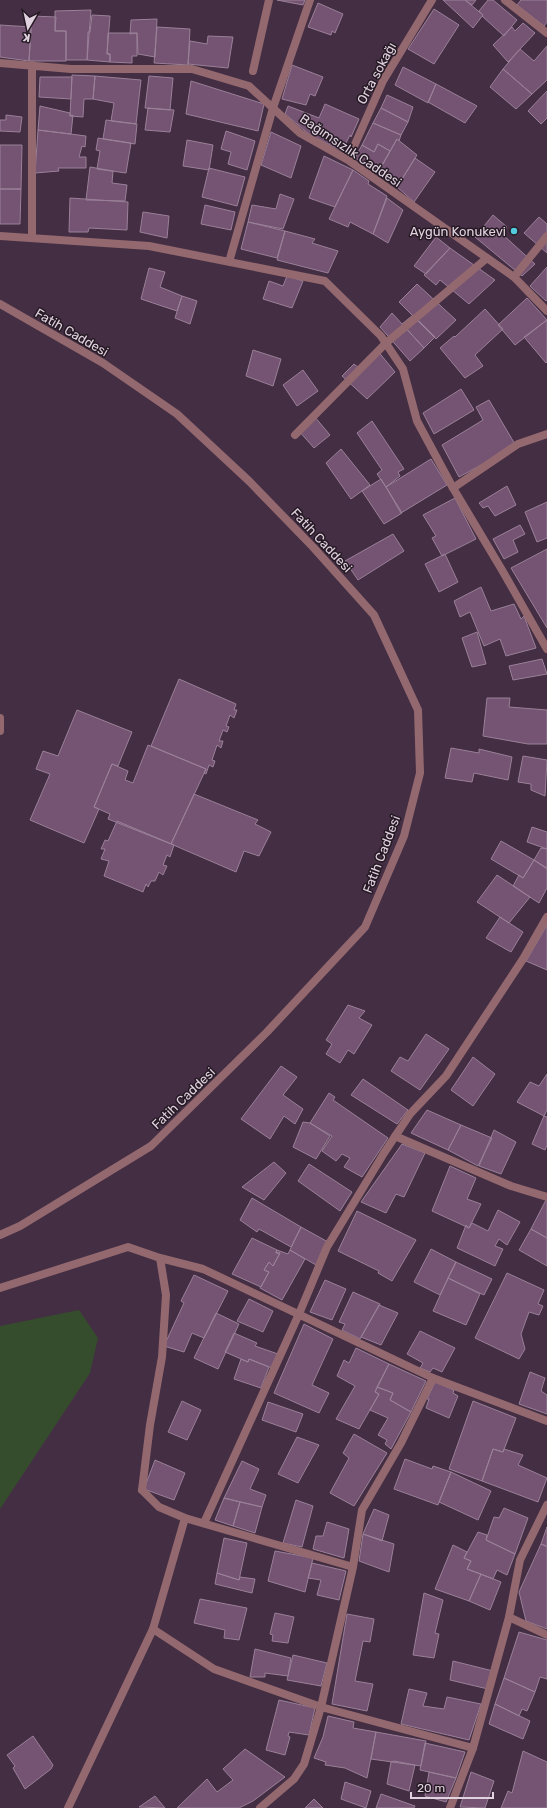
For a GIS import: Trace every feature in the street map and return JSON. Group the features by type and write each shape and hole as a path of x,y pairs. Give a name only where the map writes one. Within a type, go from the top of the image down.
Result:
{"street":[{"path":"253,71 269,0"},
{"path":"229,262 273,108 310,0"},
{"name":"Orta sokağı","path":"348,160 382,81 432,0"},
{"path":"505,0 547,33"},
{"name":"Bağımsızlık Caddesi","path":"0,63 71,68 192,69 249,86 300,134 348,160 514,277 547,311"},
{"path":"32,65 32,238"},
{"path":"0,236 150,246 325,281 381,336 404,369 417,421 453,488 547,649"},
{"path":"514,277 547,236"},
{"path":"295,434 386,343 487,258"},
{"name":"Fatih Caddesi","path":"0,304 103,363 177,414 249,481 313,547 374,615 418,710 420,773 404,836 365,928 267,1032 151,1146 20,1226 0,1235"},
{"path":"453,488 518,444 547,434"},
{"path":"0,718 0,731"},
{"path":"204,1523 299,1314 327,1247 395,1136 410,1114 446,1076 523,959 547,917"},
{"path":"395,1136 511,1186 547,1197"},
{"path":"0,1288 128,1247 160,1258 202,1269 433,1378 547,1421"},
{"path":"160,1258 166,1295 162,1357 150,1425 142,1490 159,1507 185,1518 353,1567"},
{"path":"260,1808 290,1784 304,1764 321,1707 353,1567 362,1510 402,1443 433,1378"},
{"path":"450,1808 473,1748 509,1617 520,1560 547,1505"},
{"path":"68,1808 153,1629 185,1518"},
{"path":"509,1617 547,1635"},
{"path":"153,1629 214,1669 321,1707 473,1748"}],"green space":[{"path":"79,1310 98,1338 90,1373 0,1509 0,1326"}],"building":[{"path":"277,0 305,0 303,5"},
{"path":"443,0 465,0 483,15 473,28"},
{"path":"465,0 476,0 472,5"},
{"path":"488,0 493,0 517,20 504,36 482,16 483,15 479,11"},
{"path":"521,0 547,0 547,22 544,26 517,5"},
{"path":"318,3 343,14 335,33 332,31 331,35 308,27"},
{"path":"434,9 459,25 434,64 408,49"},
{"path":"91,10 87,60 66,60 66,31 55,31 55,11"},
{"path":"92,15 110,16 107,54 110,54 110,62 87,60 88,32 90,32"},
{"path":"32,16 56,17 55,31 66,31 66,61 29,61"},
{"path":"157,19 155,57 138,54 137,33 130,34 131,20"},
{"path":"523,23 535,33 508,62 493,45 512,27 515,31"},
{"path":"0,25 31,27 29,61 0,57"},
{"path":"157,27 190,29 188,65 154,63"},
{"path":"108,33 137,33 137,56 132,56 132,63 110,62 110,54 107,54"},
{"path":"208,36 233,37 228,68 188,64 190,41 207,44"},
{"path":"547,46 547,80 532,94 503,69 520,49 534,61"},
{"path":"292,65 323,77 315,96 310,94 306,105 282,99"},
{"path":"403,67 436,84 428,103 395,85"},
{"path":"503,69 532,94 516,109 490,87"},
{"path":"72,75 95,76 93,99 84,99 83,117 70,116"},
{"path":"95,76 141,80 136,124 111,121 114,103 93,99"},
{"path":"149,76 173,78 170,110 145,108"},
{"path":"40,77 72,77 71,99 39,97"},
{"path":"191,81 264,104 258,131 186,114"},
{"path":"436,84 477,106 465,123 428,102"},
{"path":"547,91 547,118 541,124 528,111"},
{"path":"387,95 413,107 408,122 381,108"},
{"path":"325,104 359,119 351,137 350,135 342,151 310,135 285,114 288,106 319,118"},
{"path":"40,106 70,113 70,116 73,115 71,134 38,130"},
{"path":"148,108 174,110 170,132 145,130"},
{"path":"381,108 408,122 401,135 373,123"},
{"path":"6,115 22,117 20,132 0,131 0,120 6,120"},
{"path":"106,120 137,124 135,144 103,139"},
{"path":"373,123 401,135 399,141 397,139 390,151 378,144 374,152 362,145"},
{"path":"38,130 86,136 85,147 82,146 79,157 86,157 86,168 58,168 59,171 35,173"},
{"path":"226,131 255,141 247,170 228,164 231,152 221,149"},
{"path":"271,132 301,146 291,178 261,165"},
{"path":"98,138 131,143 126,173 97,169 100,151 96,150"},
{"path":"397,139 417,155 397,187 378,173"},
{"path":"187,140 213,145 209,170 183,166"},
{"path":"378,144 390,151 379,170 355,158 362,145 374,152"},
{"path":"0,145 22,145 21,189 0,189"},
{"path":"324,156 353,170 335,207 309,198"},
{"path":"415,158 435,172 414,202 397,187"},
{"path":"90,167 113,171 112,183 127,185 125,201 86,200"},
{"path":"209,168 245,177 237,206 202,197"},
{"path":"353,170 369,181 368,184 387,196 373,234 350,222 348,227 329,219"},
{"path":"0,189 21,189 20,224 0,224"},
{"path":"280,194 294,199 283,229 248,222 252,205 276,209"},
{"path":"70,198 128,202 127,230 89,228 88,232 69,232"},
{"path":"387,198 403,210 388,243 373,234"},
{"path":"205,205 235,212 231,230 201,224"},
{"path":"143,212 169,216 167,238 140,232"},
{"path":"493,215 507,227 502,234 535,264 522,276 475,237"},
{"path":"539,217 547,224 547,253 524,233"},
{"path":"248,222 285,231 277,258 241,249"},
{"path":"285,231 315,239 312,243 338,251 328,273 277,260"},
{"path":"436,237 450,248 426,274 414,266"},
{"path":"450,248 495,280 469,304 440,280 436,285 424,275"},
{"path":"547,267 547,300 546,301 530,286"},
{"path":"149,268 165,272 160,287 182,296 177,311 141,299"},
{"path":"287,276 303,281 292,308 263,299 269,281 283,286"},
{"path":"417,284 456,320 436,339 399,302"},
{"path":"182,296 197,301 190,324 175,318"},
{"path":"527,298 547,320 515,345 498,325"},
{"path":"485,309 503,329 475,355 483,366 465,378 440,348 454,336 455,337"},
{"path":"392,313 424,348 410,361 380,327"},
{"path":"413,315 435,337 424,348 402,324"},
{"path":"547,320 547,362 546,363 524,337"},
{"path":"253,350 281,359 273,386 246,376"},
{"path":"377,350 395,372 367,399 342,376 354,364 359,368"},
{"path":"303,370 318,391 297,406 283,385"},
{"path":"461,389 474,410 434,434 423,413"},
{"path":"489,400 516,446 459,477 442,445 483,420 476,407"},
{"path":"314,416 330,435 314,448 298,430"},
{"path":"372,421 404,469 398,472 400,476 386,487 377,474 382,470 357,433"},
{"path":"341,449 370,485 351,499 326,463"},
{"path":"431,459 447,485 401,513 386,487"},
{"path":"381,479 402,513 384,524 362,491"},
{"path":"507,486 516,505 495,516 488,506 483,508 479,503"},
{"path":"455,498 476,539 442,556 432,538 436,536 423,515"},
{"path":"547,502 547,538 537,542 525,512"},
{"path":"520,525 525,534 513,540 518,552 504,559 493,539"},
{"path":"393,534 404,551 358,580 345,561"},
{"path":"547,549 547,628 511,568"},
{"path":"445,554 458,582 439,592 425,564"},
{"path":"481,587 491,611 514,604 521,619 524,616 536,648 506,656 500,639 484,646 470,612 460,617 454,601"},
{"path":"477,632 486,664 472,667 462,638"},
{"path":"542,659 547,674 513,680 509,666"},
{"path":"179,679 236,704 234,710 237,710 234,718 230,715 226,726 229,727 227,732 223,730 219,741 223,741 221,748 217,745 212,760 215,761 213,767 209,765 206,774 204,773 206,769 151,746"},
{"path":"487,698 510,698 509,707 547,710 547,744 528,744 483,736"},
{"path":"77,710 132,732 118,766 112,764 94,807 99,809 84,843 30,820 50,774 36,769 43,751 58,756"},
{"path":"148,745 206,769 171,844 108,819 110,814 94,807 112,764 128,771 125,780 133,783"},
{"path":"451,748 479,753 479,749 512,757 508,780 474,773 472,782 445,778"},
{"path":"523,756 547,760 545,796 531,790 531,784 518,782"},
{"path":"194,794 258,820 255,824 271,832 259,856 244,851 236,872 171,844"},
{"path":"117,821 174,845 170,857 167,855 163,865 167,866 163,875 159,872 155,881 151,881 148,887 146,884 143,892 104,876 109,861 101,859 105,849 101,849 105,840 108,841"},
{"path":"532,827 547,832 547,849 527,842"},
{"path":"501,841 534,860 523,878 491,859"},
{"path":"541,848 547,849 547,869 534,860"},
{"path":"534,860 547,868 547,888 539,903 513,886 519,875 523,878"},
{"path":"497,875 530,897 509,923 477,902"},
{"path":"500,917 523,932 511,952 486,938"},
{"path":"547,925 547,970 526,961"},
{"path":"348,1005 365,1011 359,1018 372,1025 354,1054 348,1050 340,1063 326,1054 332,1044 326,1040"},
{"path":"426,1034 449,1049 420,1090 391,1071 400,1057 408,1061"},
{"path":"473,1057 495,1074 473,1106 451,1090"},
{"path":"281,1066 297,1077 283,1095 303,1109 295,1124 284,1116 270,1139 241,1119"},
{"path":"547,1074 547,1110 544,1116 517,1102 530,1082 539,1086"},
{"path":"363,1079 408,1110 397,1124 351,1095"},
{"path":"329,1093 335,1097 333,1100 388,1138 362,1177 344,1167 350,1158 342,1154 336,1161 322,1151 332,1136 310,1123"},
{"path":"427,1110 461,1125 448,1150 411,1133"},
{"path":"544,1116 547,1117 547,1145 545,1150 532,1144"},
{"path":"303,1122 310,1123 330,1136 316,1159 293,1147"},
{"path":"461,1125 492,1138 478,1166 448,1150"},
{"path":"494,1130 516,1142 501,1174 479,1166"},
{"path":"402,1144 425,1153 404,1197 396,1194 386,1213 361,1202"},
{"path":"274,1162 286,1173 264,1200 242,1187"},
{"path":"309,1164 352,1192 340,1211 298,1181"},
{"path":"450,1166 476,1178 467,1199 481,1204 469,1228 432,1211"},
{"path":"252,1198 301,1227 291,1247 259,1229 257,1232 240,1220"},
{"path":"546,1200 547,1201 547,1238 531,1229"},
{"path":"498,1210 520,1222 507,1245 499,1239 495,1246 503,1249 495,1266 457,1248 466,1225 469,1228 472,1223 488,1231"},
{"path":"357,1211 416,1240 392,1281 378,1273 379,1271 338,1251"},
{"path":"301,1227 328,1242 316,1265 290,1250"},
{"path":"531,1229 547,1238 547,1266 519,1250"},
{"path":"252,1238 277,1250 276,1253 280,1253 273,1266 269,1262 264,1270 269,1272 261,1287 232,1274"},
{"path":"431,1249 456,1262 440,1295 414,1282"},
{"path":"277,1250 288,1254 290,1250 305,1259 282,1300 260,1288 269,1272 264,1270 269,1262 273,1266 280,1253 276,1253"},
{"path":"456,1262 492,1279 484,1295 448,1278"},
{"path":"507,1273 544,1290 538,1304 543,1306 539,1315 529,1312 521,1334 525,1349 519,1359 475,1338"},
{"path":"194,1275 228,1291 204,1338 192,1333 184,1352 164,1346 184,1303 181,1301"},
{"path":"448,1278 480,1294 466,1325 433,1311"},
{"path":"325,1280 346,1289 332,1320 310,1312"},
{"path":"353,1292 380,1304 360,1339 342,1330 345,1324 339,1322"},
{"path":"249,1299 273,1311 263,1332 237,1321"},
{"path":"379,1305 398,1313 381,1345 361,1337"},
{"path":"216,1313 239,1324 218,1369 194,1358"},
{"path":"304,1324 333,1339 312,1385 329,1393 319,1413 274,1393"},
{"path":"420,1331 455,1348 442,1372 433,1368 430,1372 420,1368 423,1363 407,1354"},
{"path":"234,1333 257,1343 255,1346 278,1354 272,1368 249,1359 248,1362 225,1352"},
{"path":"356,1348 389,1364 375,1392 379,1394 359,1429 336,1419 355,1386 337,1376 344,1360 349,1363"},
{"path":"241,1359 248,1362 249,1359 269,1367 261,1388 234,1379"},
{"path":"389,1364 426,1381 411,1412 390,1400 393,1393 377,1387"},
{"path":"530,1372 545,1378 541,1391 547,1395 547,1414 519,1404"},
{"path":"435,1382 454,1390 453,1393 458,1396 449,1418 426,1408 429,1399 427,1399"},
{"path":"377,1387 393,1393 390,1400 411,1412 391,1449 385,1444 387,1440 378,1435 388,1418 370,1410 379,1394 375,1392"},
{"path":"182,1401 201,1410 187,1440 168,1432"},
{"path":"473,1401 516,1418 503,1452 493,1449 482,1481 449,1469"},
{"path":"268,1402 303,1414 296,1432 262,1420"},
{"path":"354,1434 387,1453 354,1506 330,1493 349,1458 343,1453"},
{"path":"297,1437 319,1445 298,1483 278,1474"},
{"path":"493,1449 503,1452 504,1449 523,1455 518,1465 547,1478 538,1502 482,1481"},
{"path":"405,1459 432,1469 433,1466 451,1472 438,1505 394,1489"},
{"path":"155,1460 185,1473 174,1500 144,1489"},
{"path":"242,1461 259,1469 250,1489 266,1495 262,1507 224,1498"},
{"path":"451,1472 491,1491 478,1520 439,1502"},
{"path":"224,1498 240,1502 233,1526 215,1520"},
{"path":"296,1500 313,1506 302,1547 283,1543"},
{"path":"240,1502 262,1507 255,1533 233,1526"},
{"path":"504,1508 528,1518 515,1554 486,1540 494,1517 499,1518"},
{"path":"374,1509 389,1515 382,1541 363,1534"},
{"path":"327,1522 349,1529 344,1558 313,1549 316,1536 323,1536"},
{"path":"547,1527 547,1546 541,1544"},
{"path":"478,1532 487,1535 486,1540 515,1554 507,1575 497,1570 493,1579 467,1569 471,1561 464,1558"},
{"path":"363,1534 394,1544 389,1572 359,1561"},
{"path":"224,1538 247,1543 239,1580 217,1573"},
{"path":"541,1544 547,1547 547,1629 526,1621 519,1592"},
{"path":"453,1545 467,1552 464,1558 471,1561 467,1569 481,1574 469,1601 435,1589"},
{"path":"275,1551 313,1558 305,1592 268,1581"},
{"path":"312,1563 346,1571 339,1600 317,1595 321,1580 308,1578"},
{"path":"217,1573 239,1580 240,1577 255,1579 252,1593 215,1584"},
{"path":"481,1574 501,1582 490,1610 469,1601"},
{"path":"424,1593 443,1600 435,1633 439,1634 434,1658 413,1655"},
{"path":"200,1599 247,1608 239,1640 224,1638 225,1630 194,1623"},
{"path":"275,1613 294,1617 288,1643 272,1641 273,1635 270,1634"},
{"path":"347,1614 374,1619 370,1642 363,1641 355,1681 373,1684 367,1711 332,1704"},
{"path":"519,1632 547,1640 547,1679 540,1677 535,1692 504,1678"},
{"path":"255,1649 291,1658 288,1676 265,1673 265,1677 250,1677"},
{"path":"293,1655 327,1663 321,1686 287,1680"},
{"path":"453,1661 493,1671 488,1689 450,1680"},
{"path":"504,1678 535,1692 527,1711 522,1709 519,1716 495,1704"},
{"path":"409,1689 427,1693 423,1706 444,1709 447,1697 481,1704 469,1740 401,1724"},
{"path":"279,1700 315,1708 309,1735 289,1732 288,1736 290,1737 285,1755 266,1750"},
{"path":"495,1704 530,1721 523,1739 489,1724"},
{"path":"328,1716 354,1722 353,1728 376,1732 367,1778 345,1768 325,1765 326,1762 314,1758 323,1737"},
{"path":"376,1732 426,1741 421,1766 371,1759"},
{"path":"33,1736 53,1765 51,1769 25,1789 13,1768 15,1766 7,1755"},
{"path":"425,1743 465,1752 456,1778 420,1770"},
{"path":"245,1749 285,1777 253,1801 239,1808 177,1808 207,1779 217,1792 233,1780 223,1769"},
{"path":"523,1751 547,1762 547,1808 501,1808 508,1791 512,1793"},
{"path":"394,1761 415,1765 409,1791 387,1784 391,1762"},
{"path":"429,1772 456,1778 446,1802 425,1796"},
{"path":"471,1772 494,1781 485,1808 460,1807"},
{"path":"345,1782 371,1791 366,1808 341,1799"},
{"path":"381,1794 415,1806 414,1808 376,1808"},
{"path":"155,1796 165,1808 139,1807"},
{"path":"314,1799 323,1808 305,1808"}],"place":[{"name":"Aygün Konukevi","path":"514,231"}]}
